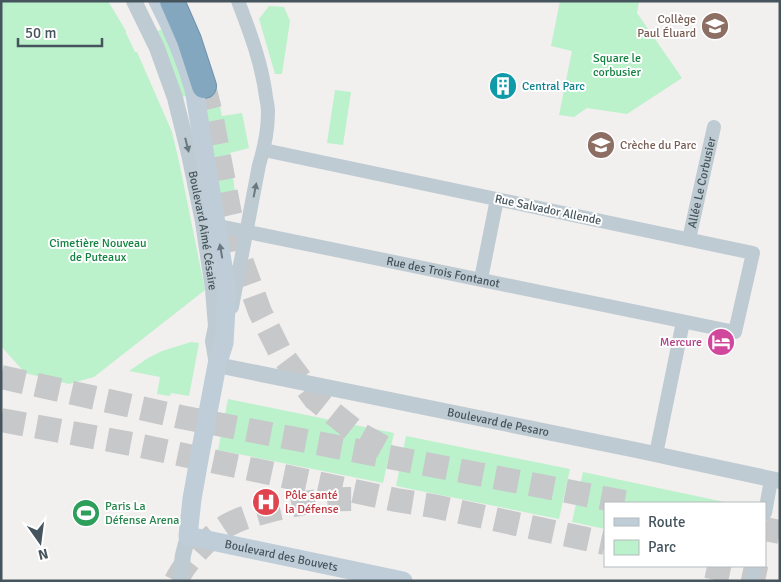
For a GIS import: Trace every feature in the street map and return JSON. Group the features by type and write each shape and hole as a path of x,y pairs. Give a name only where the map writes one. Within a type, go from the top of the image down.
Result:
{"highway":[{"path":"172,1 189,40 204,86"}],"main road":[{"name":"Boulevard Aimé Césaire","path":"158,1 174,34 194,90 210,224 227,291 226,334 217,365 192,499 188,536"},
{"name":"Boulevard des Bouvets","path":"188,536 403,581"}],"street":[{"name":"Boulevard Aimé Césaire","path":"134,1 158,48 175,98 210,224 216,326 213,342 217,365"},
{"path":"226,334 259,165 264,150 268,112 259,60 238,1"},
{"name":"Boulevard Aimé Césaire","path":"175,98 199,123"},
{"name":"Allée Le Corbusier","path":"689,239 714,128"},
{"name":"Rue Salvador Allende","path":"264,150 753,253 735,332"},
{"path":"481,279 497,199"},
{"name":"Rue des Trois Fontanot","path":"210,224 735,332"},
{"path":"656,454 683,322"},
{"name":"Boulevard de Pesaro","path":"217,365 776,480"},
{"path":"766,510 776,480"},
{"name":"Boulevard Aimé Césaire","path":"180,581 183,555 188,536"},
{"path":"752,581 755,567"}],"green space":[{"name":"Cimetière Nouveau de Puteaux","path":"1,1 108,1 126,31 135,52 137,52 172,132 205,290 94,377 69,384 25,373 1,346"},
{"name":"Square le corbusier","path":"560,1 639,1 637,13 682,78 627,114 587,108 574,117 559,115 572,51 551,46"},
{"path":"269,6 284,7 290,21 282,74 275,74 259,19"},
{"path":"166,27 191,96 177,97 153,33"},
{"path":"215,83 222,116 242,113 249,148 230,153 237,209 223,210 199,87"},
{"path":"335,90 351,92 343,145 327,143"},
{"path":"191,342 199,343 189,396 171,393 170,396 157,394 160,377 129,371 162,351"},
{"path":"228,399 394,433 383,483 218,450"},
{"path":"406,436 570,469 559,519 396,486"},
{"path":"583,472 724,502 604,502 604,529 572,522"}],"tunnel":[{"path":"204,86 240,257 260,312 280,352 315,399 356,432 387,449"},
{"path":"1,377 181,417 624,502"},
{"path":"1,420 137,445 604,543"},
{"path":"176,581 185,566 199,550 221,529 232,523 255,514 297,504 352,499"},
{"path":"766,529 780,532"},
{"path":"712,567 776,581"}],"place":[{"name":"Collège Paul Éluard","path":"715,26"},
{"name":"Central Parc","path":"503,86"},
{"name":"Crèche du Parc","path":"601,145"},
{"name":"Mercure","path":"721,342"},
{"name":"Pôle santé la Défense","path":"266,502"},
{"name":"Paris La Défense Arena","path":"86,513"}]}
